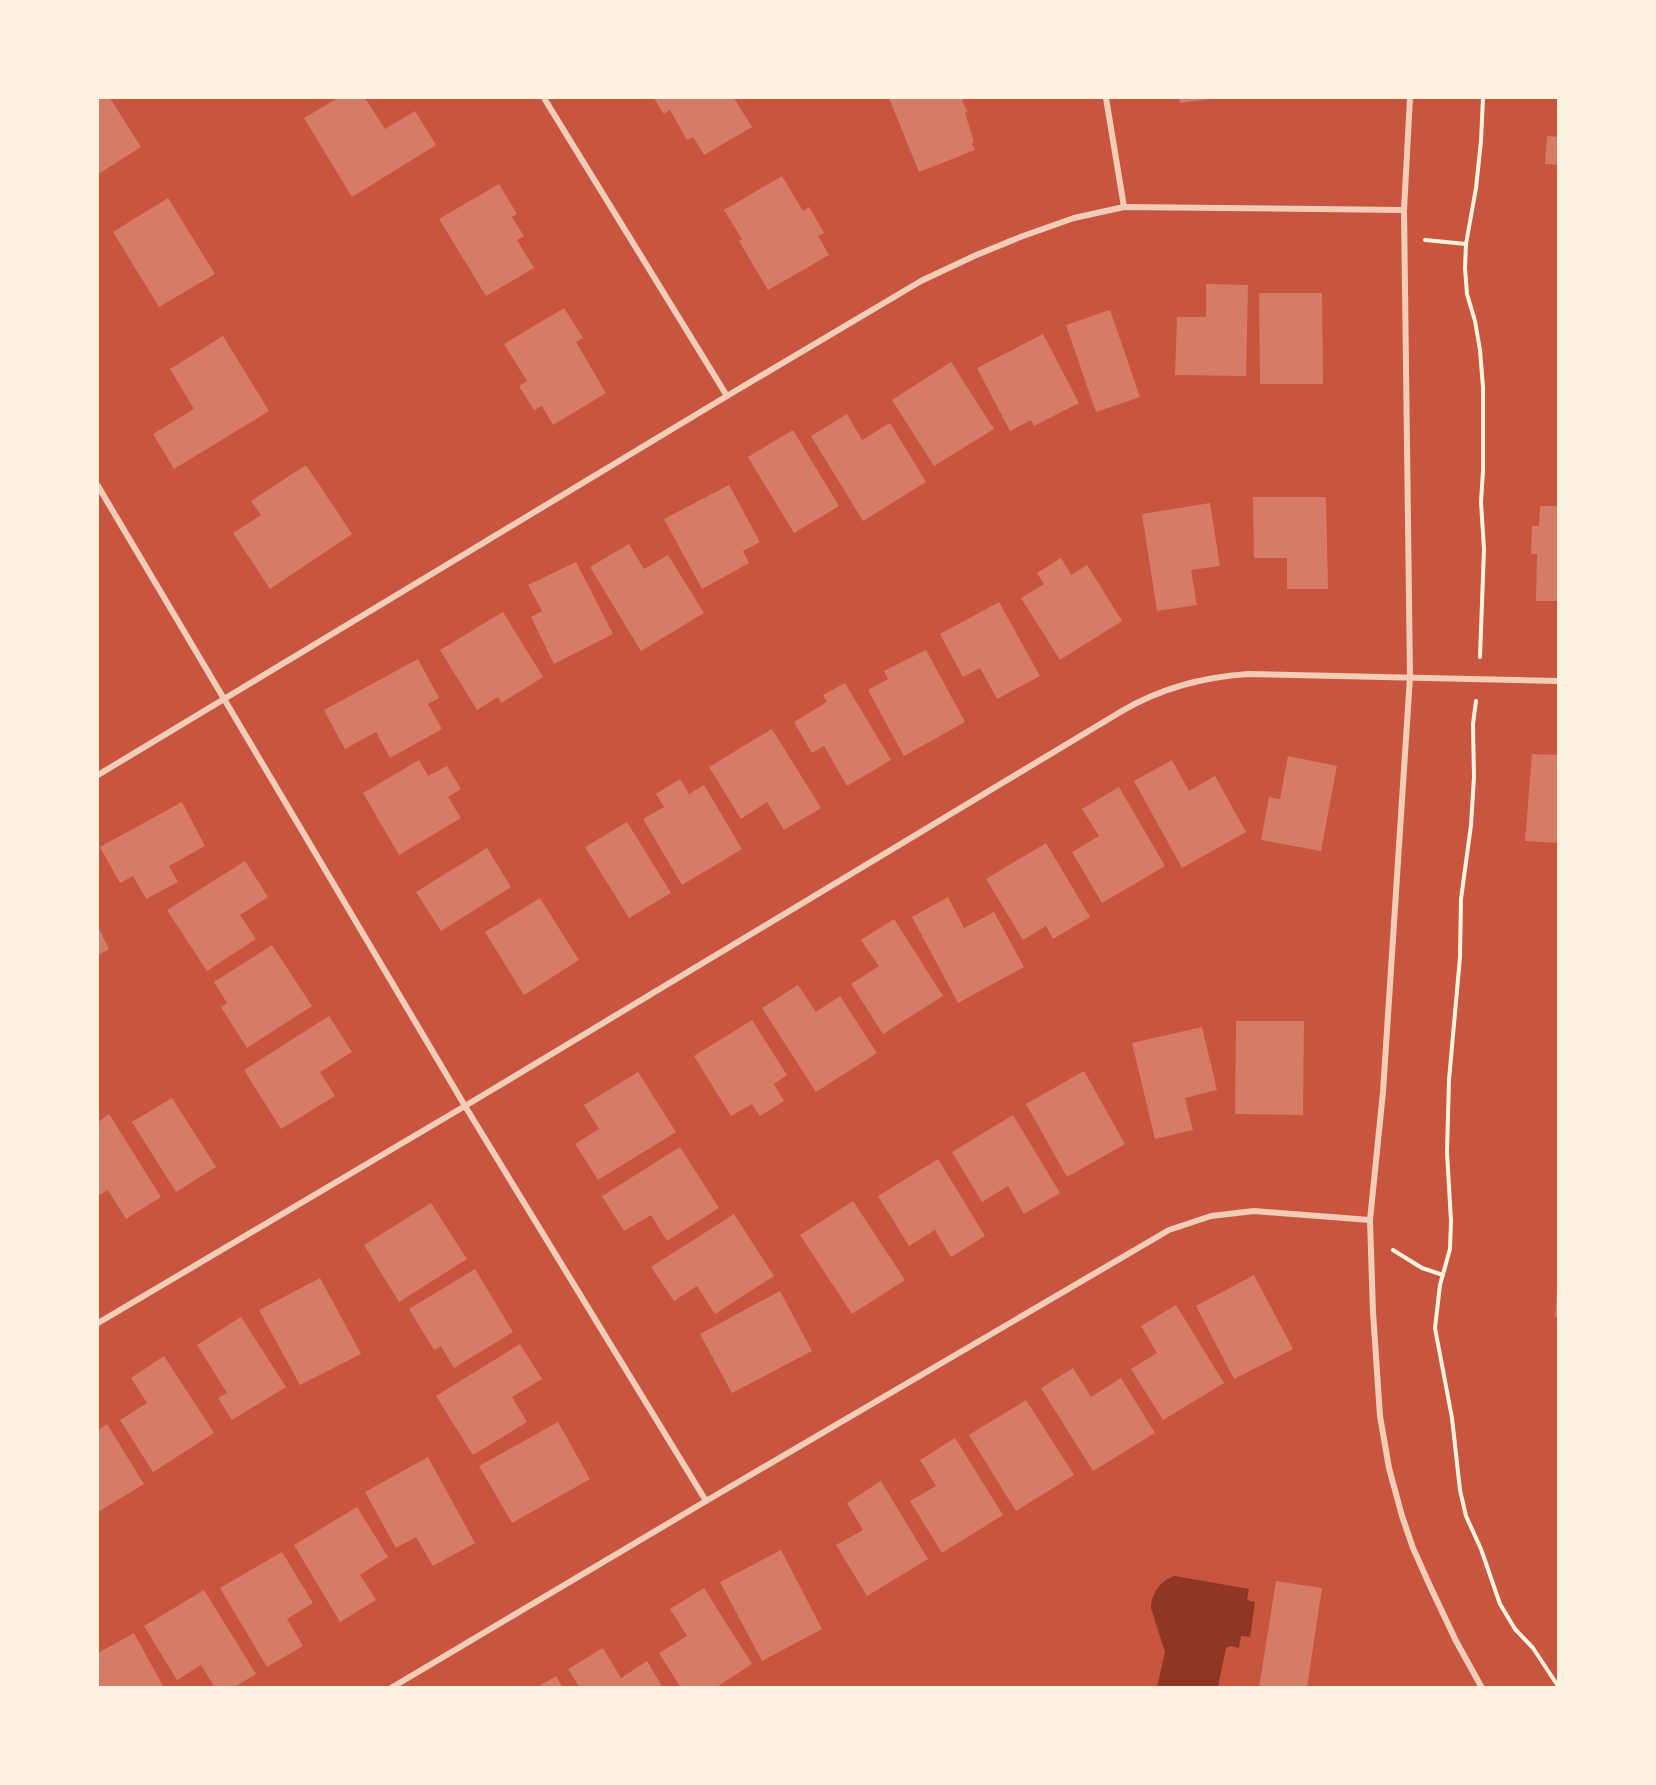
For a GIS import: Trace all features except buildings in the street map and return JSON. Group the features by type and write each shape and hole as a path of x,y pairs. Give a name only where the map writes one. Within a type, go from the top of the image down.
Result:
{"street":[{"path":"544,98 727,396"},
{"path":"1106,98 1124,207"},
{"path":"1410,98 1404,210 1410,678 1384,1080 1370,1220 1376,1365 1380,1416 1389,1468 1402,1516 1413,1548 1456,1641 1482,1688"},
{"path":"98,775 921,281 974,256 1074,218 1124,207 1404,210"},
{"path":"98,486 465,1106 706,1501"},
{"path":"98,1323 1154,694 1200,680 1235,675 1558,681"},
{"path":"391,1688 1168,1230 1210,1216 1254,1211 1370,1220"}],"path":[{"path":"1483,98 1481,141 1476,188 1466,244 1465,268 1467,294 1480,350 1483,387 1481,502 1484,549 1479,679 1473,724 1474,777 1471,825 1461,899 1460,957 1449,1080 1447,1152 1450,1249 1437,1303 1435,1328 1452,1418 1460,1490 1466,1516 1481,1549 1500,1604 1515,1629 1533,1648 1558,1686"},
{"path":"1405,238 1466,244"},
{"path":"1371,1243 1386,1246 1422,1268 1443,1275"}],"shaded area":[{"path":"1175,1576 1249,1589 1247,1600 1255,1602 1250,1637 1241,1636 1239,1648 1231,1646 1226,1648 1218,1687 1157,1687 1165,1652 1151,1603 1161,1584"}]}
